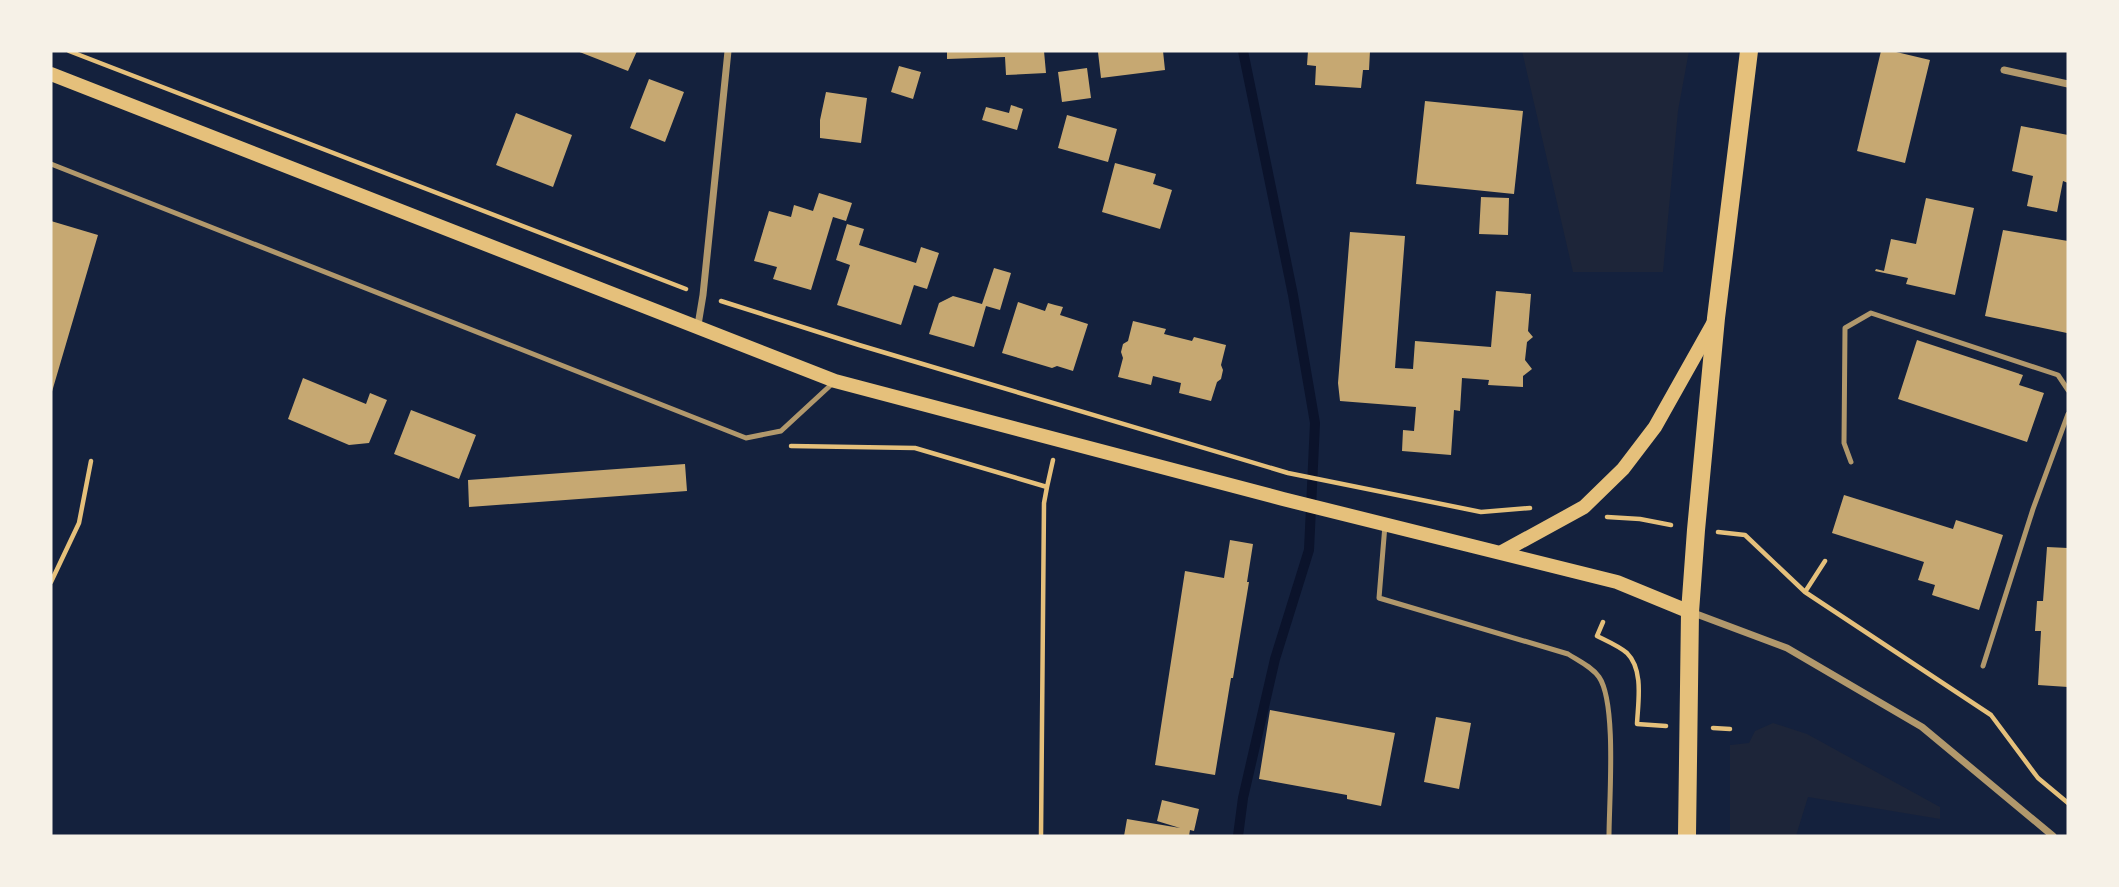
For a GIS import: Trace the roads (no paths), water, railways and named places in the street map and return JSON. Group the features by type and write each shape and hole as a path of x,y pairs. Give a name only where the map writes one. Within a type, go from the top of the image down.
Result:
{"main road":[{"path":"1687,836 1690,612 1696,530 1716,318 1749,51"},
{"path":"51,74 835,381 1283,499 1617,582 1690,612"},
{"path":"1502,552 1584,507 1622,469 1655,427 1716,318"}],"street":[{"path":"698,326 729,51"},
{"path":"2004,70 2068,85"},
{"path":"1690,612 1787,648 1922,727 2053,836"}],"lane":[{"path":"51,163 746,438 781,431 835,381"},
{"path":"1851,462 1844,443 1845,328 1871,313 2058,375 2068,390"},
{"path":"1983,666 2032,509 2068,414"},
{"path":"1385,524 1379,598 1568,654 1600,678 1607,700 1611,746 1609,836"}],"waterway":[{"path":"1238,836 1243,798 1275,659 1309,550 1315,423 1293,295 1243,51"}]}
